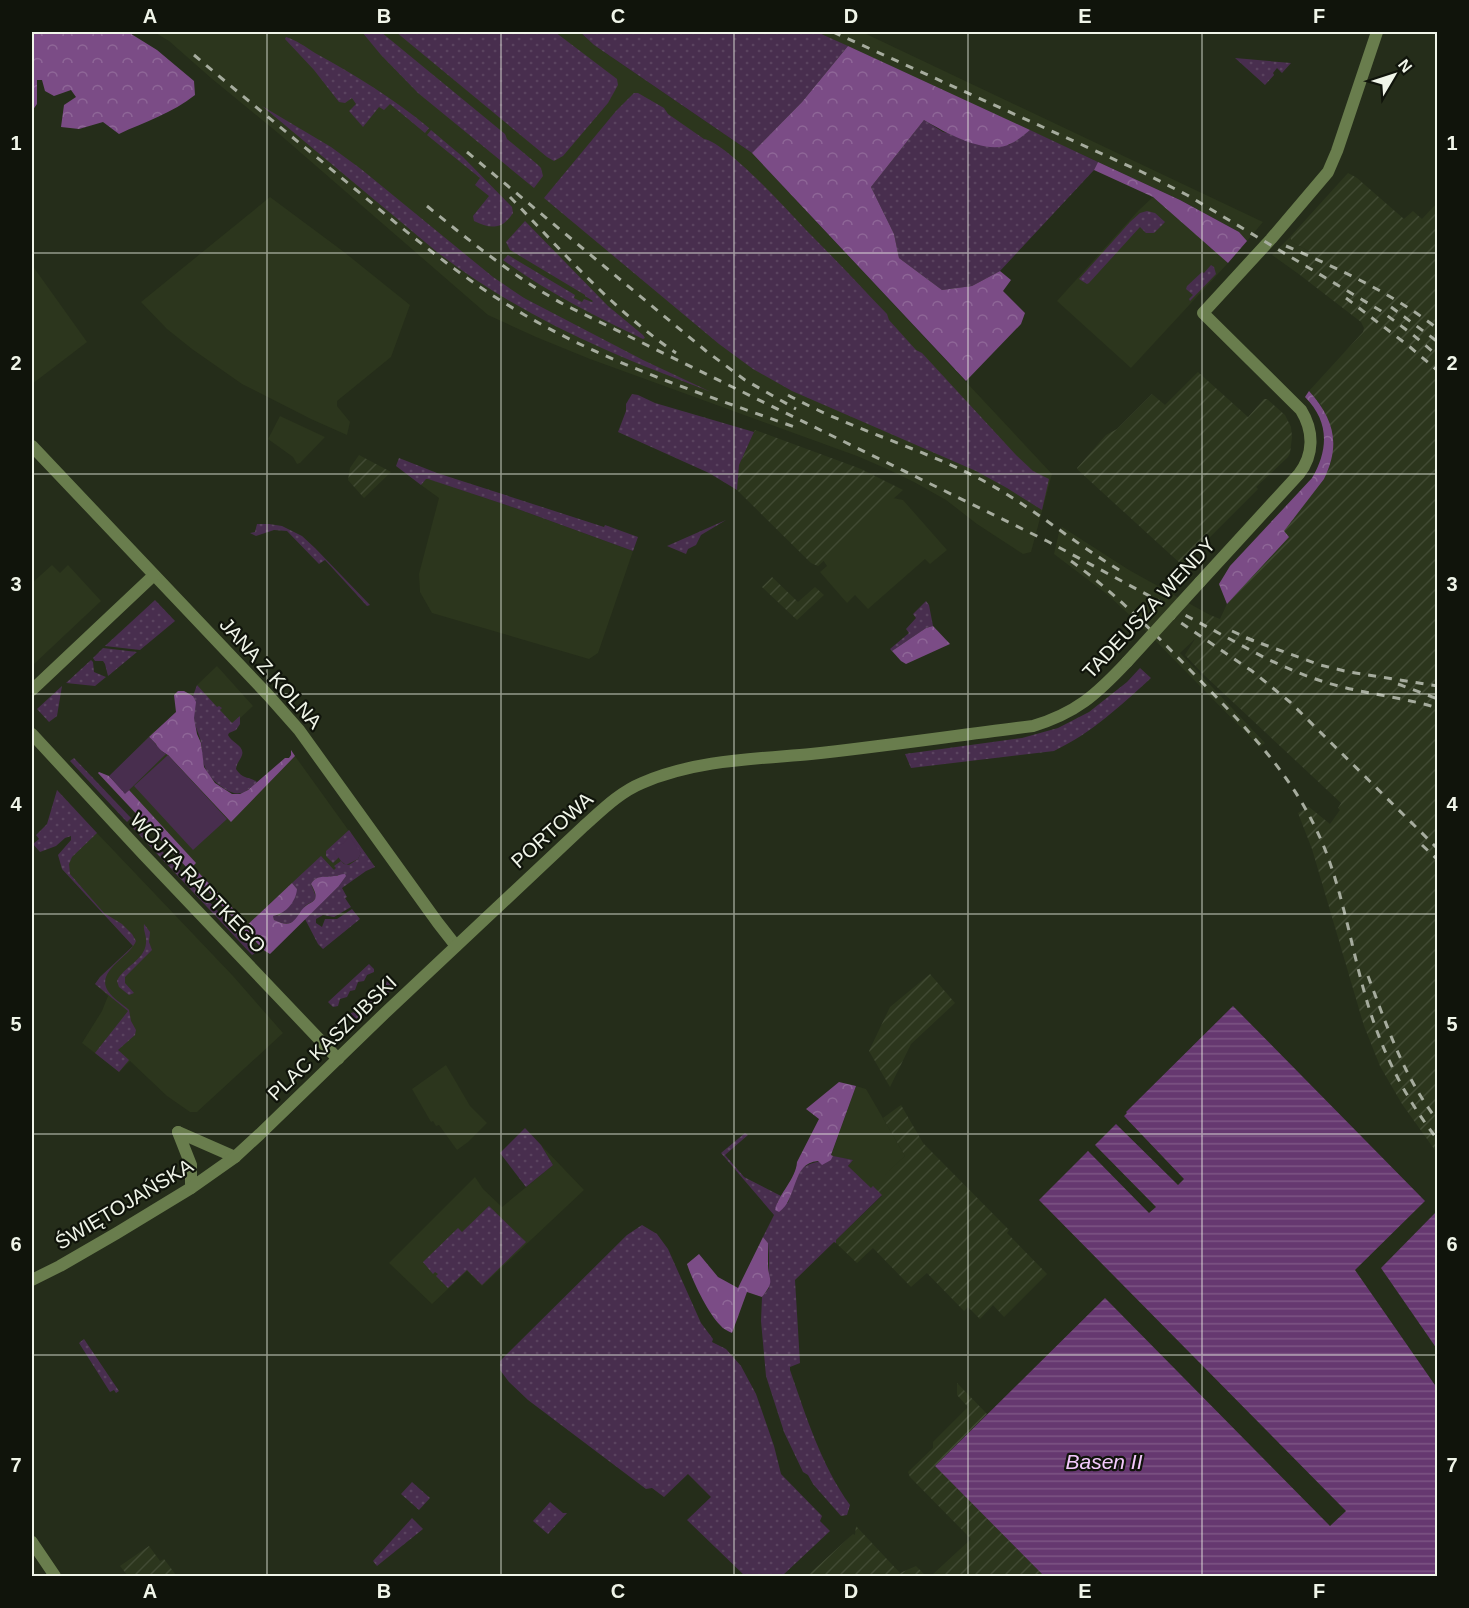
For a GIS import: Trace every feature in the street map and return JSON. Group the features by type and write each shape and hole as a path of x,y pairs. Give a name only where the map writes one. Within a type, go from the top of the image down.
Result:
{"street":[{"name":"TADEUSZA WENDY","path":"689,767 1033,726 1086,702 1099,691 1299,474 1307,462 1311,432 1301,410 1203,313 1328,172 1377,32"},
{"name":"JANA Z KOLNA","path":"32,446 268,694 299,730 456,946"},
{"path":"32,690 154,575"},
{"name":"WÓJTA RADTKEGO","path":"32,734 338,1059"},
{"name":"PORTOWA","path":"456,946 609,804 638,784 689,767"},
{"name":"PLAC KASZUBSKI","path":"235,1156 456,946"},
{"path":"191,1188 191,1165 178,1132 235,1156"},
{"name":"ŚWIĘTOJAŃSKA","path":"32,1280 60,1266 191,1188 235,1156"},
{"path":"32,1542 55,1576"}],"shaded area":[{"path":"154,32 580,32 594,45 752,153 1052,474 1031,552 1023,554 977,524 946,500 887,469 590,359 488,315 278,133 169,41"},
{"path":"362,32 381,32 505,134 507,139 541,168 543,176 534,188 418,93"},
{"path":"396,32 555,32 617,79 618,85 608,103 563,156 554,161"},
{"path":"580,32 817,32 848,46 802,102 752,153 594,45"},
{"path":"817,32 862,32 1263,222 1247,241 1239,232 1180,200"},
{"path":"286,37 374,88 429,128 425,133 390,104 384,110 379,107 363,127 349,111 356,104 352,98 345,103 339,102 314,70 285,39"},
{"path":"1235,58 1291,63 1282,73 1277,68 1265,85"},
{"path":"634,93 664,108 668,114 727,152 774,196 887,314 889,320 916,350 922,353 1016,455 1033,471 1049,479 1042,510 976,471 792,391 753,369 719,344 544,198 616,111"},
{"path":"262,106 331,147 493,277 524,298 643,360 711,392 582,339 497,293 437,252"},
{"path":"924,120 943,132 1009,145 1030,130 1098,162 1094,170 1000,271 972,286 942,290 899,258 894,234 871,187"},
{"path":"431,130 463,157 512,207 513,213 505,223 485,226 474,221 473,216 489,196 475,185 480,178 427,135"},
{"path":"1348,173 1357,178 1404,219 1413,211 1422,219 1437,203 1437,1153 1402,1104 1380,1066 1364,1026 1312,849 1298,813 1309,807 1330,824 1340,810 1338,808 1341,803 1185,655 1210,615 1220,619 1227,604 1289,537 1283,531 1324,479 1331,462 1321,405 1309,391 1363,332 1364,328 1361,322 1300,275 1314,254 1292,242 1290,237"},
{"path":"270,197 410,305 391,357 337,401 337,406 350,422 347,435 242,384 167,329 141,302"},
{"path":"1153,197 1228,263 1131,368 1057,301"},
{"path":"1147,211 1155,213 1165,222 1154,233 1146,233 1140,227 1089,283 1079,279 1130,222 1140,213"},
{"path":"525,221 608,306 645,338 571,303 503,260 508,255 575,295 574,298 582,302 584,299 593,301 510,250 506,242"},
{"path":"1290,237 1292,242 1314,254 1300,275 1272,255"},
{"path":"32,265 87,342 32,384"},
{"path":"1211,265 1216,274 1190,301 1193,295 1186,289 1187,286"},
{"path":"1198,372 1248,417 1264,399 1267,399 1285,415 1291,427 1292,437 1288,457 1256,487 1258,489 1182,565 1077,468 1106,435 1117,429 1152,394 1165,405"},
{"path":"632,394 754,432 739,465 737,490 709,473 618,432 626,411 626,404"},
{"path":"280,416 325,437 300,463 297,464 293,457 268,439"},
{"path":"755,430 861,469 903,490 818,566 811,563 737,490 739,465"},
{"path":"359,455 391,472 364,498 348,480 350,468"},
{"path":"399,458 437,473 638,537 633,551 428,479 421,485 396,466"},
{"path":"426,478 633,551 598,653 589,659 432,613 420,592 419,574 439,498 421,485"},
{"path":"893,498 903,500 947,550 930,564 925,559 868,609 855,595 847,603 820,572 827,566 823,560"},
{"path":"726,520 701,535 696,545 688,549 686,554 667,546"},
{"path":"257,524 282,526 302,536 370,605 367,606 325,560 319,564 287,531 274,530 256,536 250,533 255,532"},
{"path":"1062,527 1129,570 1210,615 1196,638 1180,653 1265,743 1260,747 1136,621 1108,595 1054,554"},
{"path":"52,565 60,573 68,565 101,601 34,664 32,662 32,583"},
{"path":"772,577 798,602 815,587 824,595 797,620 762,587"},
{"path":"155,600 175,621 140,650 105,646"},
{"path":"926,601 929,605 933,626 926,628 892,651 890,649 909,633 906,629 916,618 913,614"},
{"path":"103,648 137,652 108,676 103,661 95,661 93,658"},
{"path":"91,660 94,672 106,677 95,686 66,683"},
{"path":"217,666 253,706 219,738 186,703 200,689 197,685"},
{"path":"1140,668 1151,678 1117,709 1068,744 1054,751 911,768 905,754 1022,738 1058,728 1089,712 1127,682"},
{"path":"197,685 217,707 222,708 220,710 232,723 240,716 240,724 228,735 242,749 236,769 241,775 257,782 242,793 230,792 220,786 209,775 205,766 194,719 193,696"},
{"path":"62,686 57,716 49,722 37,709"},
{"path":"154,731 234,814 295,756 367,856 265,951 105,781"},
{"path":"149,737 166,754 125,794 109,776"},
{"path":"168,755 227,819 193,850 134,786"},
{"path":"74,758 131,818 127,822 70,761"},
{"path":"57,790 97,833 72,857 69,864 70,874 104,913 122,924 136,941 133,947 110,971 105,984 108,991 129,1010 136,1030 135,1035 118,1050 129,1060 119,1072 95,1053 128,1011 95,984 133,946 62,869 58,855 71,840 71,836 56,846 40,852 33,844 39,839 36,835 47,824"},
{"path":"135,822 257,952 252,955 131,826"},
{"path":"349,830 375,867 342,888 351,907 334,917 323,915 316,919 316,923 322,927 325,919 337,919 352,909 360,919 323,949 305,919 338,887 338,875 320,877 313,881 311,884 316,897 305,906 294,921 288,924 281,923 274,920 273,916 280,915 297,889 292,883 321,856 334,870 336,868 334,866 341,861 349,865 358,859 361,852 339,857 333,863 326,856 326,851"},
{"path":"96,832 233,976 283,1033 197,1112 190,1112 167,1096 130,1061 119,1072 82,1043 102,1011 108,996 95,984 133,946 62,869 61,864"},
{"path":"350,837 361,853 358,859 346,865 334,851"},
{"path":"144,924 150,932 149,942 152,950 125,977 125,983 134,993 129,995 119,987 117,981 145,949"},
{"path":"369,964 374,972 367,975 364,981 358,982 355,990 350,991 347,997 340,999 338,1006 333,1007 328,1002"},
{"path":"930,974 955,1003 911,1044 890,1087 869,1051 890,1007"},
{"path":"392,978 397,984 356,1024 350,1018 351,1013 358,1011 361,1005 367,1003 369,997 376,994 379,987 385,986 388,979"},
{"path":"446,1065 470,1106 487,1123 457,1150 439,1125 436,1126 433,1121 431,1122 412,1089"},
{"path":"856,1086 866,1089 905,1156 871,1189 848,1166 853,1160 831,1156"},
{"path":"901,1105 923,1143 1009,1230 1007,1233 1047,1274 1004,1317 993,1305 980,1319 968,1307 964,1311 927,1273 911,1287 873,1248 857,1263 836,1243 836,1240 882,1196 873,1186 905,1156 883,1118"},
{"path":"525,1128 541,1145 553,1165 526,1187 500,1153"},
{"path":"745,1133 748,1135 725,1155 744,1177 781,1196 777,1203 788,1203 797,1177 804,1167 819,1161 831,1160 833,1156 853,1160 848,1166 871,1188 873,1186 882,1195 836,1240 836,1243 834,1242 795,1280 800,1363 790,1367 790,1370 822,1457 850,1505 847,1515 841,1516 808,1475 803,1472 784,1432 766,1376 761,1321 762,1297 769,1288 769,1255 768,1243 763,1237 774,1215 721,1153"},
{"path":"541,1145 584,1190 482,1286 467,1271 432,1304 389,1263 475,1177 483,1189 502,1207 553,1165"},
{"path":"489,1206 526,1242 482,1285 467,1270 448,1288 436,1276 438,1274 435,1272 433,1274 423,1262 458,1228 462,1232"},
{"path":"642,1225 657,1234 668,1249 701,1323 713,1339 712,1342 726,1349 741,1366 756,1394 781,1474 822,1516 820,1521 830,1531 782,1576 745,1576 687,1520 711,1497 688,1474 664,1497 652,1488 646,1489 528,1400 500,1370 500,1361 627,1235"},
{"path":"84,1339 119,1391 116,1393 114,1390 110,1392 79,1343"},
{"path":"957,1383 987,1414 935,1466 1044,1576 931,1576 971,1539 910,1477 908,1472 933,1448 933,1442 968,1407 957,1395"},
{"path":"412,1482 430,1498 419,1510 401,1494"},
{"path":"550,1502 563,1513 567,1513 548,1534 533,1521"},
{"path":"412,1518 423,1529 377,1566 373,1561"},
{"path":"856,1526 900,1573 916,1566 926,1576 807,1576 853,1534 855,1535"},
{"path":"149,1546 160,1561 164,1559 176,1575 128,1576 120,1566"}],"green space":[{"path":"32,32 128,32 157,50 194,81 195,95 168,112 119,134 103,122 79,129 61,127 64,105 76,97 71,90 54,96 45,91 42,80 37,80 37,104 32,111"},
{"path":"848,46 1030,130 1010,144 990,147 966,141 924,120 871,187 894,234 899,258 942,290 972,286 1000,271 1011,280 1003,291 1025,313 1021,324 966,381 752,153 802,102"},
{"path":"1098,162 1180,200 1239,232 1247,241 1228,263 1153,197 1094,170"},
{"path":"1309,391 1318,401 1332,432 1332,454 1324,479 1284,531 1289,537 1227,604 1219,584 1230,566 1312,478 1318,467 1324,446 1324,436 1319,416 1305,397"},
{"path":"933,626 950,644 906,664 892,651 926,628"},
{"path":"178,691 184,691 193,696 196,702 194,718 201,743 204,767 215,783 232,794 240,794 248,790 285,758 289,758 291,750 295,756 231,822 168,755 158,749 149,737 176,712 174,695"},
{"path":"98,773 109,776 125,793 129,790 196,863 189,870"},
{"path":"198,872 240,916 237,922 194,876"},
{"path":"345,874 346,876 338,887 270,954 243,929 292,883 297,889 292,903 282,913 273,916 274,920 287,924 296,919 304,907 315,899 316,895 311,884 316,879"},
{"path":"839,1082 856,1086 831,1155 833,1156 831,1160 822,1165 818,1161 809,1163 803,1168 789,1199 779,1212 775,1210 777,1204 794,1174 797,1162 819,1119 806,1109"},
{"path":"763,1237 768,1243 770,1283 762,1297 747,1292 732,1333 721,1326 710,1313 687,1264 699,1254 718,1277 738,1288"}],"water":[{"name":"Basen II","path":"1233,1006 1425,1201 1355,1270 1437,1388 1437,1576 1044,1576 935,1466 1105,1298 1330,1526 1346,1511 1039,1200 1088,1151 1149,1213 1156,1207 1095,1145 1116,1124 1178,1185 1184,1179 1124,1116"},
{"path":"1437,1211 1437,1349 1381,1268"}],"railway":[{"path":"833,32 1142,172 1187,195 1381,311 1438,356"},
{"path":"194,55 416,239 457,271 500,300 556,332 624,364 800,429"},
{"path":"467,152 706,351 745,380 796,409"},
{"path":"510,197 610,299 676,353"},
{"path":"427,206 511,271 565,305 1047,541 1267,659 1328,683 1438,708"},
{"path":"1286,246 1384,293 1438,329"},
{"path":"1346,298 1438,371"},
{"path":"1391,307 1438,342"},
{"path":"788,395 811,407 976,477 1015,499 1126,574"},
{"path":"1071,561 1120,601 1165,644 1254,738 1289,782 1304,806 1329,860 1364,990 1382,1043 1406,1094 1438,1140"},
{"path":"1168,614 1252,671 1290,702 1438,849"},
{"path":"1232,631 1254,641"},
{"path":"1246,638 1320,665 1349,672 1438,686"},
{"path":"1398,684 1438,699"},
{"path":"1422,845 1438,860"},
{"path":"1368,976 1406,1069 1438,1121"}]}
